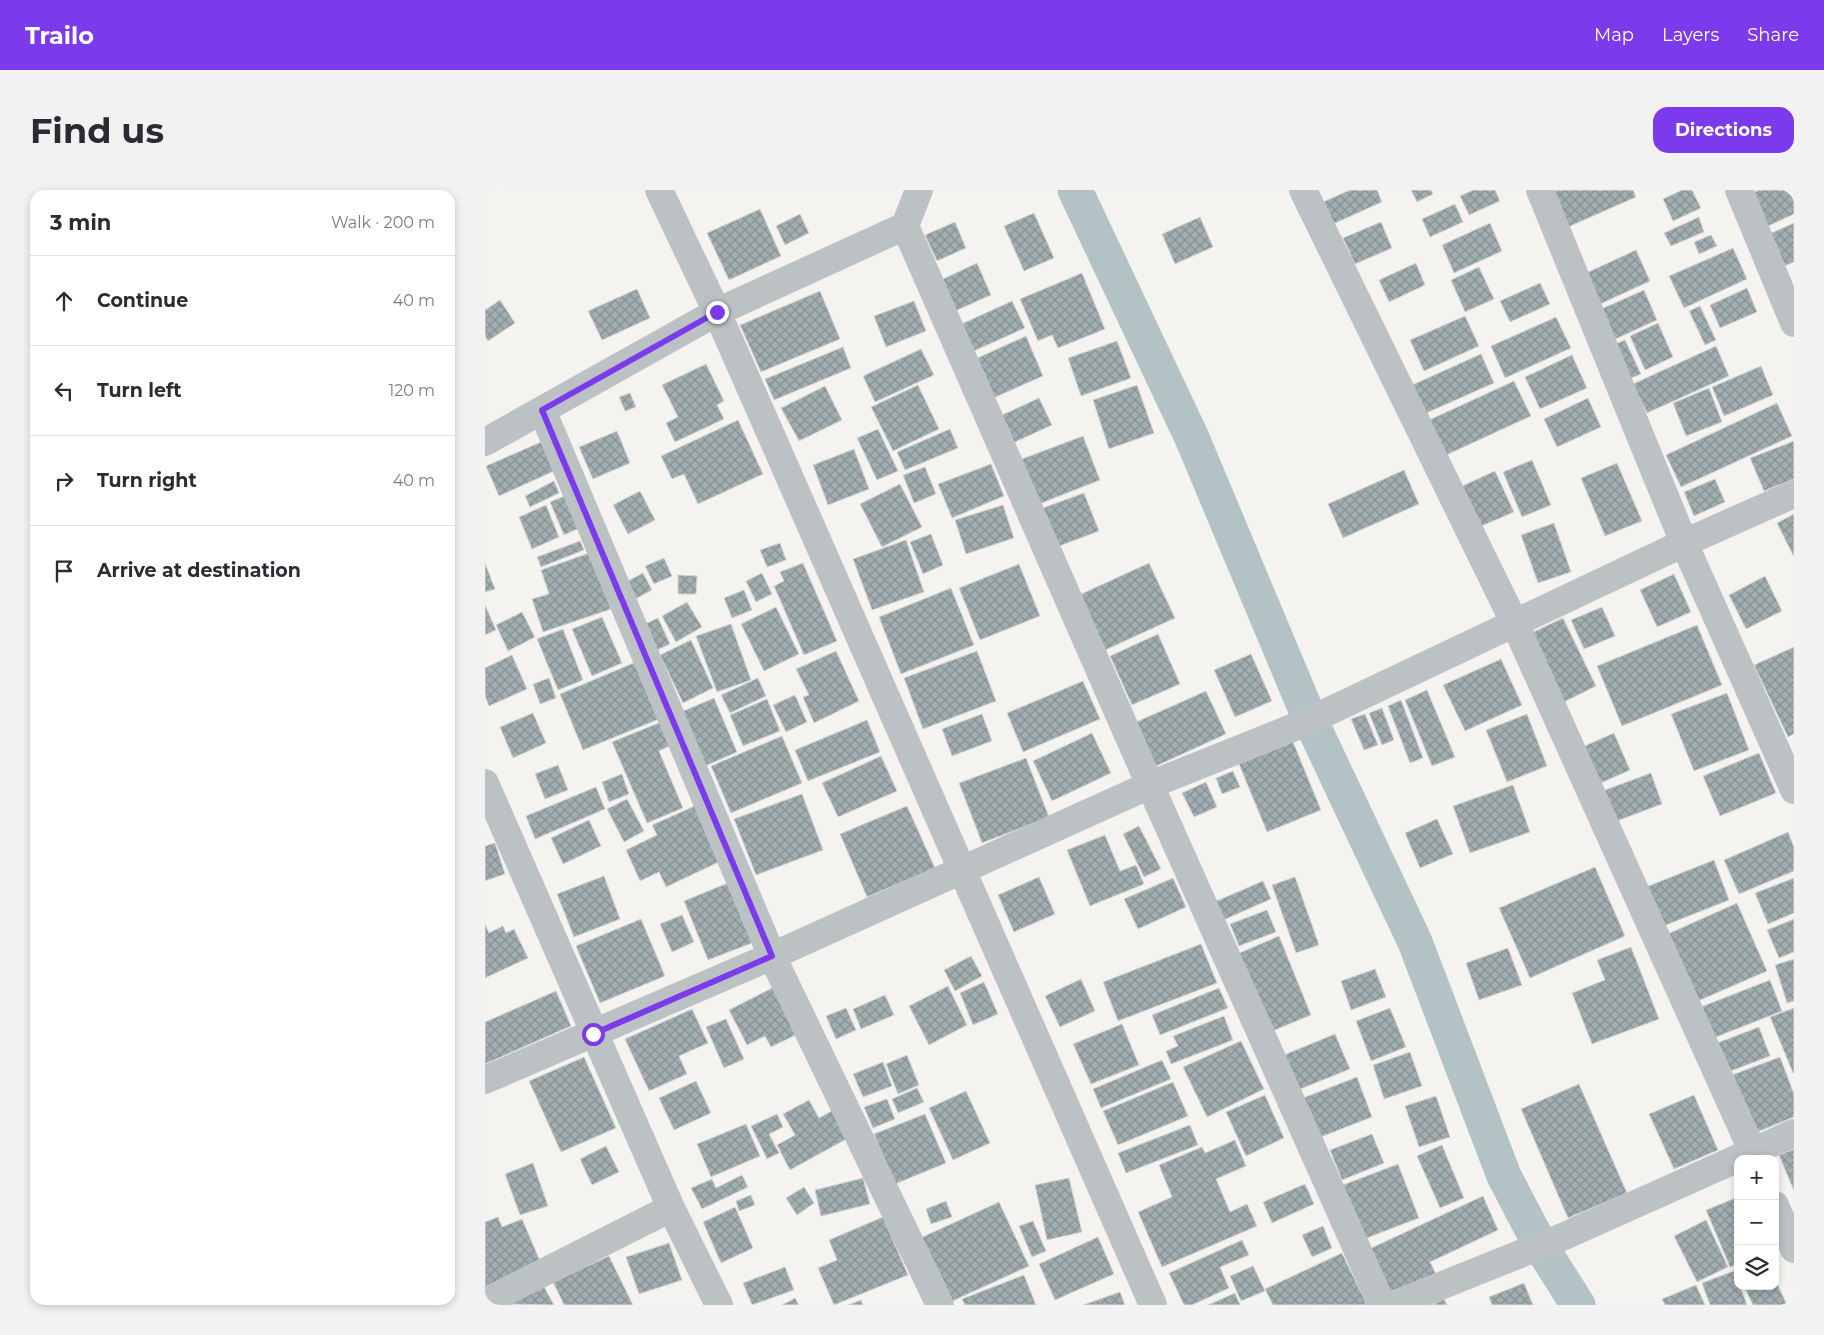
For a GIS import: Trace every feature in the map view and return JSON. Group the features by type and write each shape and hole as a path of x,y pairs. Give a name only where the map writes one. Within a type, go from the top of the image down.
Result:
{"street":[{"path":"659,190 717,312 1153,1305"},
{"path":"485,442 717,312 905,226 919,190"},
{"path":"1303,190 1515,624 1754,1155 1794,1133"},
{"path":"1540,190 1684,543 1794,790"},
{"path":"1739,190 1794,323"},
{"path":"905,226 1150,785 1382,1305"},
{"path":"542,410 772,956 940,1305"},
{"path":"485,1080 772,956 1150,785 1302,724 1684,543 1794,494"},
{"path":"485,783 593,1034 671,1208 719,1305"},
{"path":"1393,1305 1560,1238 1734,1164"},
{"path":"485,1302 671,1208"},
{"path":"1779,1214 1794,1249"}],"building":[{"path":"1350,190 1377,190 1382,202 1333,224 1323,202"},
{"path":"1411,190 1431,190 1433,194 1417,202"},
{"path":"1473,190 1495,190 1500,201 1469,215 1460,196"},
{"path":"1558,190 1633,190 1636,197 1568,227 1552,193"},
{"path":"1682,190 1692,190 1701,208 1673,221 1663,199"},
{"path":"1759,190 1794,190 1794,214 1766,227 1750,194"},
{"path":"1455,204 1463,222 1430,237 1422,219"},
{"path":"760,209 781,256 729,280 707,233"},
{"path":"1034,213 1054,258 1024,271 1004,226"},
{"path":"800,214 809,233 785,245 776,226"},
{"path":"1200,217 1213,247 1175,264 1162,234"},
{"path":"1699,217 1704,232 1671,246 1664,233"},
{"path":"955,222 966,248 937,261 925,235"},
{"path":"1381,222 1392,248 1355,264 1343,238"},
{"path":"1490,223 1502,251 1454,273 1442,245"},
{"path":"1794,223 1794,262 1779,268 1765,236"},
{"path":"1711,235 1717,246 1699,254 1694,242"},
{"path":"1733,248 1747,279 1684,308 1669,276"},
{"path":"1636,250 1650,281 1596,306 1582,275"},
{"path":"977,263 991,295 953,312 939,281"},
{"path":"1416,263 1425,285 1389,302 1379,280"},
{"path":"1479,267 1494,299 1465,312 1451,280"},
{"path":"1082,273 1105,329 1058,348 1052,335 1038,341 1020,299"},
{"path":"1540,283 1550,304 1510,322 1500,301"},
{"path":"1747,288 1757,312 1720,328 1710,305"},
{"path":"637,289 650,318 602,340 588,311"},
{"path":"1644,290 1657,320 1611,341 1597,311"},
{"path":"820,291 840,339 761,372 740,325"},
{"path":"500,300 515,323 488,341 485,336 485,310"},
{"path":"914,301 926,331 886,347 874,316"},
{"path":"1012,301 1025,328 967,354 955,327"},
{"path":"1700,306 1716,340 1705,345 1689,311"},
{"path":"1465,316 1479,346 1424,371 1410,340"},
{"path":"1556,317 1571,348 1505,378 1491,346"},
{"path":"1658,323 1673,357 1645,370 1630,336"},
{"path":"1026,336 1043,376 991,399 973,360"},
{"path":"1625,340 1641,374 1629,379 1613,345"},
{"path":"1117,341 1131,378 1081,396 1068,358"},
{"path":"1716,346 1729,376 1647,413 1633,384"},
{"path":"843,347 851,368 774,400 765,379"},
{"path":"921,349 934,375 875,402 863,376"},
{"path":"1481,354 1494,383 1424,414 1410,386"},
{"path":"1572,355 1587,388 1540,409 1525,377"},
{"path":"706,364 724,401 717,405 724,419 675,442 666,423 678,417 662,385"},
{"path":"1761,366 1773,395 1724,416 1712,387"},
{"path":"1514,381 1531,416 1444,456 1427,421"},
{"path":"918,385 939,429 893,451 871,407"},
{"path":"1137,385 1154,433 1109,449 1093,400"},
{"path":"825,386 842,420 799,441 781,408"},
{"path":"1709,388 1722,422 1686,436 1673,403"},
{"path":"630,393 636,407 625,411 619,397"},
{"path":"1039,398 1052,425 1013,443 1000,416"},
{"path":"1588,398 1601,427 1557,447 1544,419"},
{"path":"1777,403 1792,436 1681,487 1666,455"},
{"path":"738,420 763,474 698,504 684,474 672,479 661,456"},
{"path":"878,429 898,471 877,480 857,438"},
{"path":"950,429 958,448 905,470 897,452"},
{"path":"617,431 630,463 593,479 579,447"},
{"path":"1083,436 1100,480 1039,504 1022,459"},
{"path":"1794,441 1794,479 1764,491 1750,458"},
{"path":"541,442 554,471 499,496 486,466"},
{"path":"854,449 869,489 828,505 813,465"},
{"path":"1532,460 1551,505 1522,517 1503,472"},
{"path":"1617,463 1642,521 1605,536 1581,478"},
{"path":"991,464 1004,496 952,518 938,484"},
{"path":"925,467 936,494 914,503 903,475"},
{"path":"1404,470 1419,504 1343,538 1328,504"},
{"path":"1495,471 1514,512 1479,527 1460,487"},
{"path":"1715,479 1725,502 1694,516 1684,492"},
{"path":"554,481 559,493 530,507 525,496"},
{"path":"900,484 922,527 882,547 860,504"},
{"path":"640,491 655,520 628,534 613,505"},
{"path":"1084,493 1099,531 1054,548 1040,509"},
{"path":"565,496 579,528 564,535 550,502"},
{"path":"546,505 559,537 532,549 519,517"},
{"path":"1003,505 1014,538 966,554 955,520"},
{"path":"1794,514 1794,557 1777,523"},
{"path":"1554,523 1571,572 1538,583 1521,535"},
{"path":"931,534 943,565 923,574 910,542"},
{"path":"906,540 924,592 872,610 853,559"},
{"path":"580,541 584,550 541,567 537,557"},
{"path":"780,543 786,560 767,567 760,550"},
{"path":"592,552 611,609 543,632 532,599 549,594 541,570"},
{"path":"664,558 672,576 654,584 645,566"},
{"path":"485,563 495,589 485,592"},
{"path":"803,563 837,641 804,655 774,586 784,581 780,572"},
{"path":"1149,563 1175,618 1103,651 1077,596"},
{"path":"1019,564 1040,616 980,640 959,588"},
{"path":"643,573 652,590 635,599 626,582"},
{"path":"762,573 772,594 756,602 746,581"},
{"path":"1674,574 1691,612 1657,627 1640,590"},
{"path":"678,575 697,576 696,594 678,594"},
{"path":"1765,576 1782,611 1746,629 1729,595"},
{"path":"951,588 974,645 901,674 879,617"},
{"path":"744,590 752,610 732,618 724,598"},
{"path":"687,602 702,627 676,642 662,616"},
{"path":"485,605 496,630 485,635"},
{"path":"776,607 799,654 764,671 741,624"},
{"path":"1602,607 1615,636 1584,649 1571,620"},
{"path":"522,612 535,637 508,651 496,625"},
{"path":"602,617 622,663 592,676 572,629"},
{"path":"658,618 670,644 657,650 645,624"},
{"path":"1563,618 1596,686 1558,705 1525,636"},
{"path":"731,624 751,680 717,692 696,636"},
{"path":"1697,625 1722,685 1622,726 1597,666"},
{"path":"563,629 583,680 558,690 537,639"},
{"path":"1158,634 1180,684 1132,705 1110,656"},
{"path":"691,640 713,688 683,703 660,655"},
{"path":"1794,647 1794,734 1788,737 1754,665"},
{"path":"836,651 859,701 814,723 803,697 809,695 796,669"},
{"path":"977,651 996,701 923,729 904,678"},
{"path":"1251,654 1272,701 1235,717 1214,670"},
{"path":"512,655 527,689 489,706 485,696 485,668"},
{"path":"1501,659 1522,705 1465,731 1443,685"},
{"path":"636,662 659,719 583,750 560,694"},
{"path":"549,678 556,698 540,704 533,684"},
{"path":"758,678 766,696 730,713 721,695"},
{"path":"1083,681 1100,719 1023,752 1007,713"},
{"path":"1427,690 1455,757 1432,766 1405,700"},
{"path":"1206,691 1226,734 1154,767 1134,723"},
{"path":"1727,693 1749,750 1694,771 1671,714"},
{"path":"795,695 807,722 786,732 773,705"},
{"path":"714,698 737,752 705,766 681,712"},
{"path":"767,699 780,731 743,746 730,715"},
{"path":"1401,700 1423,758 1410,763 1388,706"},
{"path":"1382,708 1394,740 1382,745 1369,713"},
{"path":"533,713 546,743 513,758 500,727"},
{"path":"982,714 992,741 952,756 942,729"},
{"path":"1365,714 1378,745 1364,750 1351,719"},
{"path":"1527,714 1547,766 1507,782 1486,730"},
{"path":"867,720 880,752 808,781 795,750"},
{"path":"661,722 671,745 659,751 683,808 647,823 612,742"},
{"path":"1092,733 1111,773 1052,801 1033,761"},
{"path":"1614,733 1630,770 1594,786 1578,749"},
{"path":"782,736 802,783 731,813 711,766"},
{"path":"1293,742 1321,810 1267,832 1239,764"},
{"path":"1759,753 1776,793 1720,816 1703,776"},
{"path":"881,756 897,791 838,817 822,783"},
{"path":"1026,758 1049,817 982,843 959,783"},
{"path":"558,765 568,790 545,799 535,774"},
{"path":"1233,771 1240,787 1222,794 1216,778"},
{"path":"1651,773 1662,804 1609,824 1597,793"},
{"path":"622,774 629,794 609,802 602,782"},
{"path":"1206,782 1217,807 1194,817 1182,793"},
{"path":"1513,785 1530,832 1470,853 1453,806"},
{"path":"596,787 605,809 535,839 526,816"},
{"path":"802,794 823,850 756,875 734,819"},
{"path":"627,799 644,831 624,842 607,809"},
{"path":"697,805 723,860 666,887 659,872 640,881 626,850 657,835 652,825"},
{"path":"907,806 935,868 867,897 840,834"},
{"path":"1437,819 1453,854 1420,868 1405,833"},
{"path":"589,820 601,846 563,864 551,838"},
{"path":"1139,826 1161,869 1144,877 1123,834"},
{"path":"1788,832 1794,847 1794,871 1739,894 1724,860"},
{"path":"1105,835 1120,871 1136,865 1144,884 1090,906 1067,850"},
{"path":"495,843 505,874 485,881 485,846"},
{"path":"1714,860 1729,900 1656,929 1641,889"},
{"path":"1595,867 1625,936 1530,978 1499,908"},
{"path":"604,876 620,919 574,937 557,894"},
{"path":"1039,877 1055,914 1014,932 998,895"},
{"path":"1295,877 1319,945 1296,953 1272,885"},
{"path":"1173,878 1186,907 1138,929 1124,899"},
{"path":"1794,878 1794,913 1768,924 1755,893"},
{"path":"1263,881 1271,899 1221,921 1212,903"},
{"path":"728,883 752,943 708,960 684,901"},
{"path":"1737,903 1767,971 1691,1004 1661,937"},
{"path":"1267,910 1276,932 1239,946 1230,924"},
{"path":"682,915 694,942 672,952 660,924"},
{"path":"641,919 665,976 600,1003 576,946"},
{"path":"1794,919 1794,952 1779,958 1767,930"},
{"path":"485,924 489,933 503,926 506,933 514,929 528,958 485,978"},
{"path":"1279,936 1311,1015 1270,1032 1237,954"},
{"path":"1201,944 1217,983 1118,1021 1103,982"},
{"path":"1631,947 1659,1019 1592,1044 1572,993 1605,980 1597,960"},
{"path":"1508,948 1522,985 1479,1000 1466,963"},
{"path":"971,956 982,976 955,991 944,970"},
{"path":"1794,959 1794,1001 1787,1003 1775,965"},
{"path":"1375,969 1386,997 1351,1010 1341,981"},
{"path":"1081,979 1095,1011 1060,1027 1045,996"},
{"path":"1770,980 1782,1011 1706,1041 1693,1010"},
{"path":"984,982 998,1014 973,1025 960,993"},
{"path":"776,986 800,1033 771,1047 765,1036 747,1045 729,1010"},
{"path":"948,986 967,1025 929,1045 909,1006"},
{"path":"1219,988 1228,1008 1160,1035 1152,1015"},
{"path":"556,991 571,1026 485,1064 485,1022"},
{"path":"885,995 894,1015 861,1029 853,1009"},
{"path":"846,1008 856,1030 836,1039 826,1016"},
{"path":"1390,1008 1406,1047 1371,1061 1356,1021"},
{"path":"1794,1008 1794,1073 1793,1073 1770,1017"},
{"path":"692,1009 708,1043 679,1056 687,1074 649,1091 625,1039"},
{"path":"1224,1016 1233,1040 1171,1064 1166,1051 1178,1046 1173,1036"},
{"path":"726,1019 744,1059 724,1068 706,1027"},
{"path":"1122,1024 1139,1065 1091,1084 1073,1044"},
{"path":"1759,1027 1770,1056 1723,1074 1712,1045"},
{"path":"1335,1034 1350,1069 1298,1090 1284,1055"},
{"path":"1241,1041 1264,1089 1207,1117 1183,1067"},
{"path":"1410,1052 1422,1086 1384,1099 1373,1065"},
{"path":"907,1055 919,1085 898,1094 886,1064"},
{"path":"584,1057 616,1128 561,1152 529,1081"},
{"path":"1780,1057 1794,1094 1794,1117 1752,1134 1729,1076"},
{"path":"1162,1060 1171,1079 1101,1108 1093,1089"},
{"path":"883,1062 892,1086 863,1097 853,1074"},
{"path":"1357,1077 1372,1117 1318,1138 1303,1098"},
{"path":"696,1081 711,1113 674,1130 659,1098"},
{"path":"1173,1082 1188,1116 1118,1145 1103,1111"},
{"path":"1579,1084 1627,1193 1568,1218 1521,1109"},
{"path":"917,1088 924,1102 898,1113 892,1099"},
{"path":"966,1091 990,1143 953,1160 929,1108"},
{"path":"1265,1095 1284,1138 1246,1156 1226,1112"},
{"path":"1694,1095 1718,1150 1674,1169 1649,1114"},
{"path":"1436,1096 1450,1137 1419,1147 1405,1106"},
{"path":"887,1099 895,1119 873,1128 864,1107"},
{"path":"809,1100 819,1118 835,1109 850,1137 790,1170 777,1145 795,1135 783,1114"},
{"path":"777,1114 783,1127 769,1134 779,1153 767,1159 751,1126"},
{"path":"925,1114 946,1163 895,1184 874,1134"},
{"path":"746,1124 760,1156 711,1177 697,1144"},
{"path":"1190,1125 1198,1145 1126,1173 1118,1153"},
{"path":"1372,1134 1384,1163 1342,1180 1330,1150"},
{"path":"1235,1140 1246,1166 1216,1179 1230,1212 1247,1204 1257,1226 1162,1267 1138,1212 1172,1197 1159,1165 1202,1147 1205,1153"},
{"path":"1442,1145 1464,1198 1440,1208 1417,1156"},
{"path":"606,1146 619,1172 592,1185 580,1159"},
{"path":"1794,1149 1794,1191 1779,1155"},
{"path":"533,1163 548,1206 520,1215 505,1174"},
{"path":"1398,1164 1419,1218 1364,1239 1343,1185"},
{"path":"742,1175 748,1187 702,1209 691,1188 712,1179 716,1188"},
{"path":"863,1178 870,1204 821,1216 815,1190"},
{"path":"1069,1178 1082,1232 1047,1240 1035,1185"},
{"path":"1305,1184 1314,1204 1272,1223 1263,1202"},
{"path":"804,1187 814,1203 797,1215 786,1198"},
{"path":"751,1195 755,1205 739,1211 736,1201"},
{"path":"1483,1196 1498,1230 1430,1262 1438,1278 1390,1300 1367,1250"},
{"path":"1734,1199 1734,1266 1730,1267 1706,1210"},
{"path":"946,1201 952,1217 931,1224 926,1209"},
{"path":"999,1202 1029,1266 946,1304 916,1240"},
{"path":"735,1207 753,1248 721,1263 703,1222"},
{"path":"498,1217 502,1227 522,1219 543,1268 485,1293 485,1222"},
{"path":"883,1217 908,1275 834,1305 818,1268 837,1260 829,1240"},
{"path":"1706,1220 1728,1267 1697,1282 1674,1236"},
{"path":"1033,1221 1046,1251 1032,1257 1019,1226"},
{"path":"1323,1226 1332,1248 1312,1257 1302,1235"},
{"path":"1098,1237 1114,1274 1055,1300 1039,1264"},
{"path":"1242,1240 1249,1255 1220,1267 1229,1288 1192,1305 1184,1305 1169,1273"},
{"path":"669,1243 682,1280 639,1294 626,1257"},
{"path":"1342,1253 1367,1305 1273,1305 1265,1289"},
{"path":"609,1256 633,1305 564,1305 553,1282"},
{"path":"1253,1266 1265,1291 1241,1301 1230,1276"},
{"path":"785,1267 794,1290 752,1305 743,1283"},
{"path":"1734,1271 1734,1290 1741,1290 1747,1305 1710,1305 1702,1283"},
{"path":"1024,1275 1036,1305 965,1305 962,1299"},
{"path":"1524,1283 1533,1305 1492,1305 1489,1297"},
{"path":"543,1285 554,1305 510,1304"},
{"path":"1696,1285 1705,1305 1665,1305 1662,1299"},
{"path":"1779,1288 1787,1305 1753,1305 1746,1290 1779,1290"},
{"path":"1120,1292 1125,1305 1083,1305"},
{"path":"1235,1293 1240,1305 1208,1305"},
{"path":"795,1298 799,1305 782,1305"},
{"path":"1444,1299 1447,1305 1432,1305"},
{"path":"861,1300 863,1305 848,1305"}],"waterway":[{"path":"1075,190 1192,438 1308,715 1415,942 1504,1176 1540,1245 1578,1305"}],"route":[{"path":"593,1034 772,956 542,410 717,312"}]}
